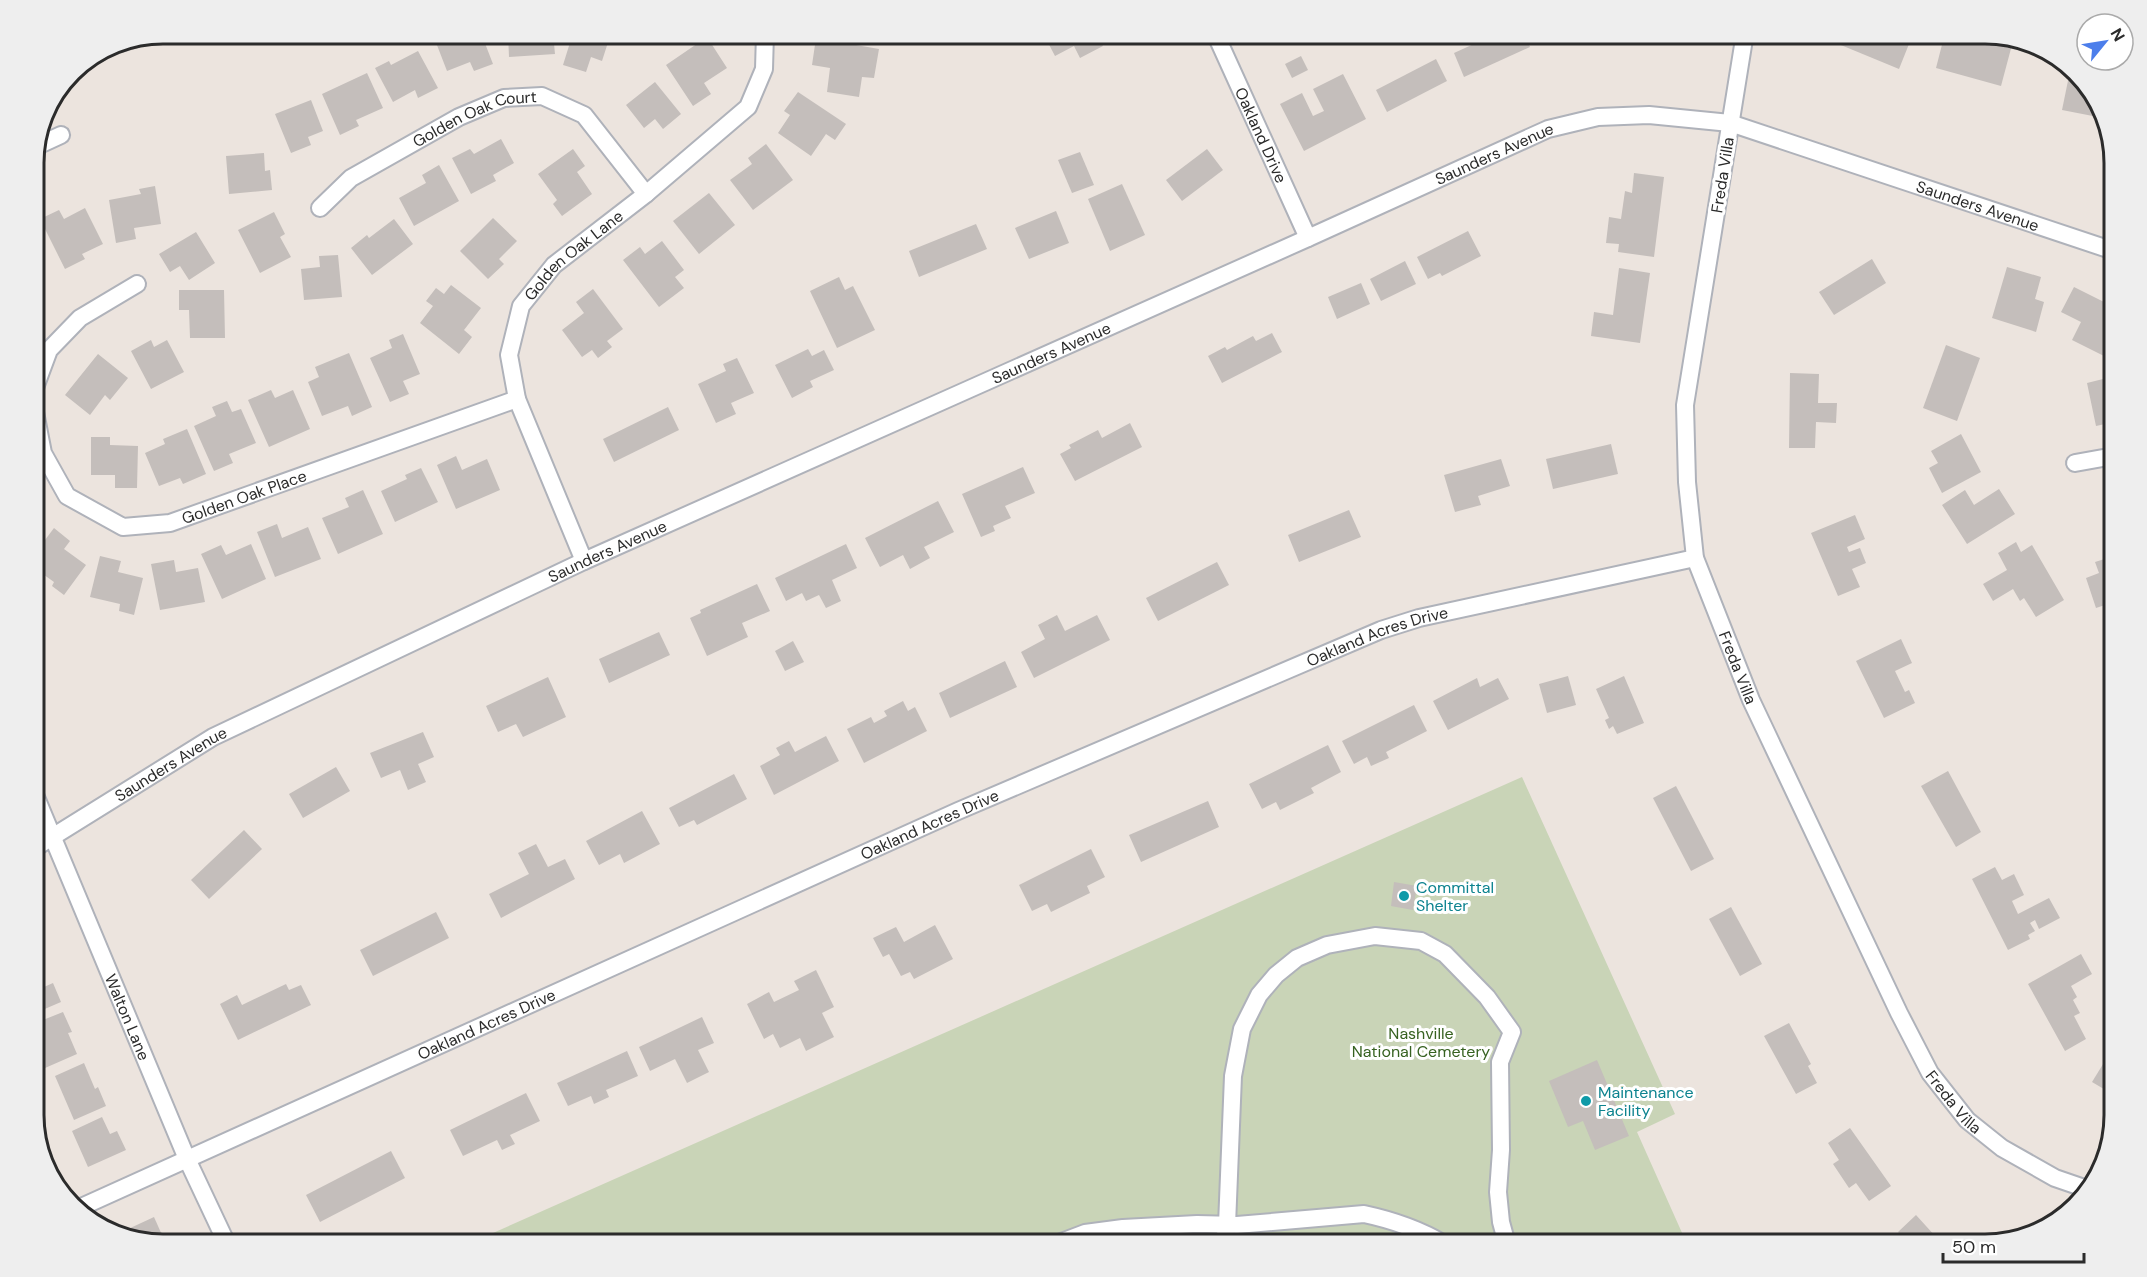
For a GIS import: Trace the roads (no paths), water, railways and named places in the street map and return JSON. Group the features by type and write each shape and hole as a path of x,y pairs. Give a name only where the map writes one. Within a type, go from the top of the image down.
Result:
{"street":[{"name":"Golden Oak Lane","path":"584,561 517,399 509,355 521,306 554,265 646,194 748,107 764,69 765,44"},
{"name":"Oakland Drive","path":"1220,44 1308,238"},
{"name":"Freda Villa","path":"1743,44 1685,405 1687,483 1695,558 1751,700 1899,1013 1930,1073 1967,1120 2002,1148 2055,1178 2079,1186"},
{"name":"Golden Oak Court","path":"320,208 351,178 459,117 504,98 542,96 584,115 646,194"},
{"name":"Saunders Avenue","path":"44,843 213,738 584,561 1548,129 1598,117 1649,115 1730,123 2103,247"},
{"path":"46,142 61,135"},
{"path":"44,361 48,350 80,318 137,284"},
{"name":"Golden Oak Place","path":"44,455 67,496 123,527 170,523 517,399"},
{"path":"2075,463 2103,458"},
{"name":"Oakland Acres Drive","path":"85,1205 969,806 1381,630 1419,618 1695,558"},
{"name":"Walton Lane","path":"44,815 187,1159 221,1234"},
{"path":"1225,1234 1233,1076 1242,1029 1259,995 1275,975 1297,958 1327,945 1375,936 1421,941 1445,954 1487,997 1512,1032 1500,1062 1501,1150 1498,1192 1504,1234"},
{"path":"1082,1234 1123,1228 1197,1224 1227,1225 1364,1214 1384,1218 1426,1234"}],"place":[{"name":"Committal Shelter","path":"1404,896"},
{"name":"Maintenance Facility","path":"1586,1101"}],"park label":[{"name":"Nashville National Cemetery","path":"1421,1042"}]}
